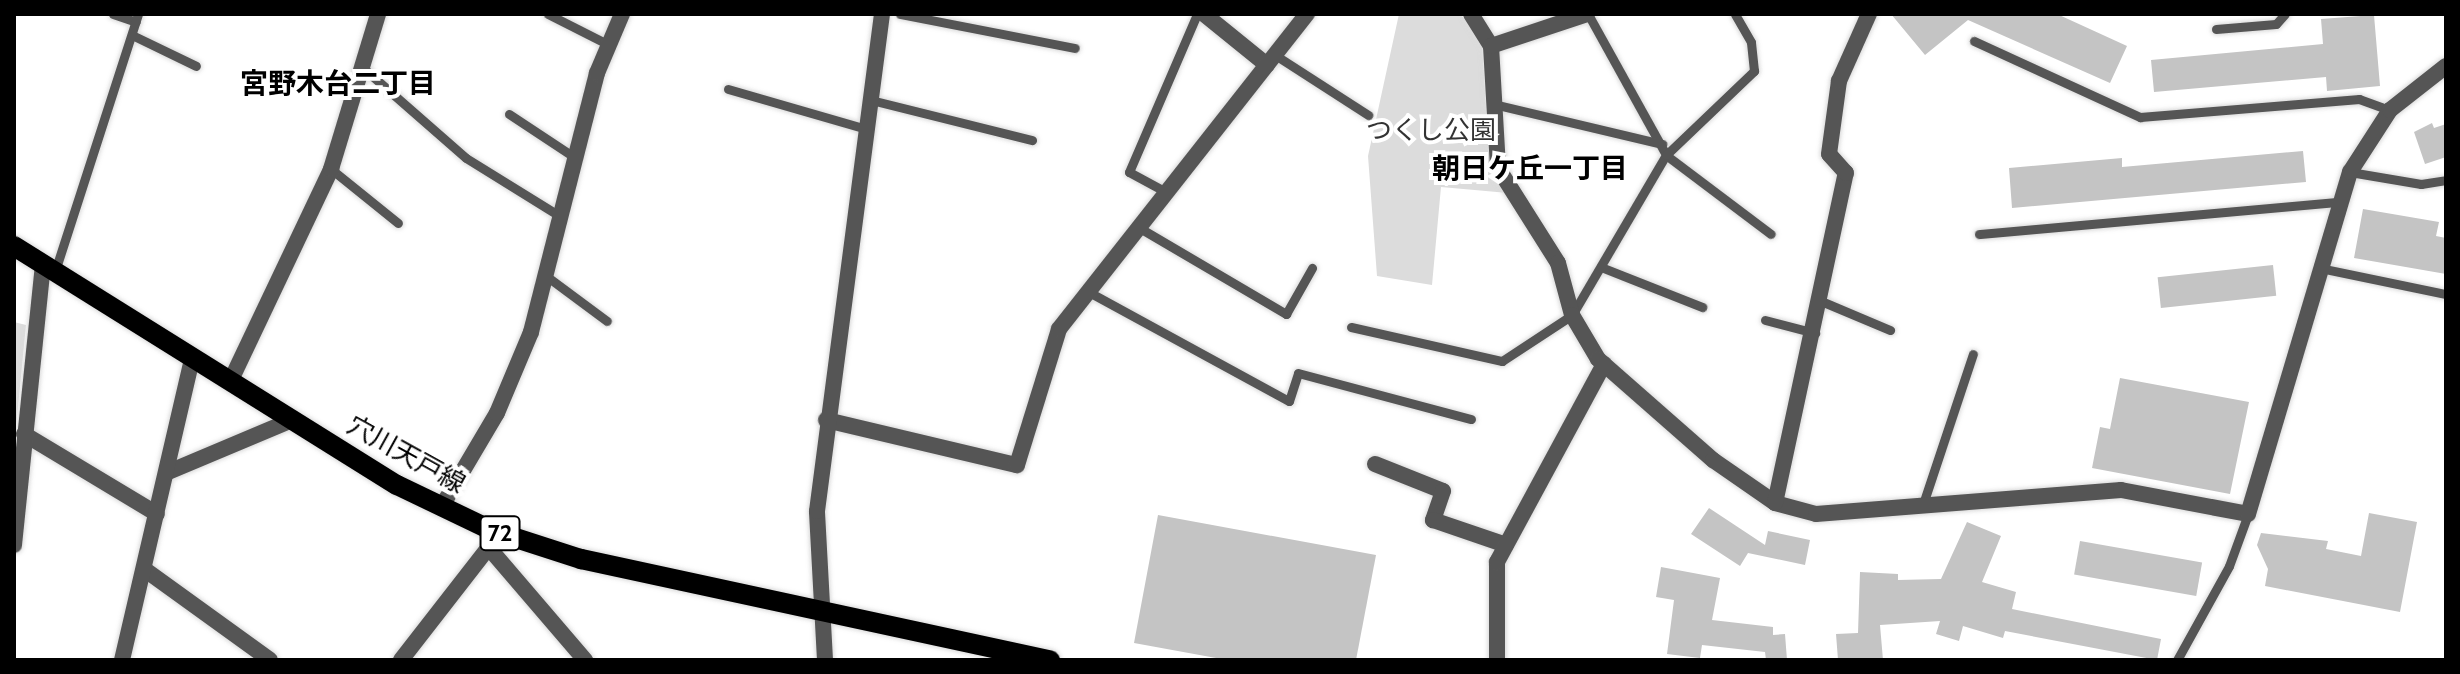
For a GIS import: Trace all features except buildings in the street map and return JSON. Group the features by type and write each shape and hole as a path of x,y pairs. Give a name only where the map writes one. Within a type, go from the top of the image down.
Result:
{"main road":[{"name":"穴川天戸線","path":"14,246 192,360 495,540 1021,657 1050,660"}],"street":[{"path":"230,382 331,169 359,65 378,14"},
{"path":"442,506 497,413 549,278 558,215 574,157 609,45 622,14"},
{"path":"825,660 817,511 826,420 882,14"},
{"path":"1204,14 1271,60"},
{"path":"826,420 1017,465 1059,329 1307,14"},
{"path":"1471,14 1491,46 1498,168 1558,263 1572,315 1604,364 1713,460 1775,503 1816,514 2121,490 2248,514 2350,172 2390,110 2446,66"},
{"path":"1491,46 1587,14"},
{"path":"1775,503 1815,333 1846,173 1829,154 1839,81 1869,14"},
{"path":"14,545 24,434 49,267"},
{"path":"122,660 192,360"},
{"path":"1497,660 1497,562 1604,364"},
{"path":"166,473 292,420"},
{"path":"24,434 157,514"},
{"path":"1375,464 1443,491 1433,520 1506,545"},
{"path":"401,660 495,540 585,660"},
{"path":"144,569 270,660"}],"lane":[{"path":"49,267 137,18 113,14"},
{"path":"548,14 609,45"},
{"path":"900,14 1075,48"},
{"path":"1166,192 1129,172 1197,14"},
{"path":"1587,14 1666,155 1771,234"},
{"path":"1351,327 1502,361 1572,315 1666,155 1754,71 1751,42 1735,14"},
{"path":"2216,29 2276,24 2285,14"},
{"path":"132,35 196,66"},
{"path":"1974,41 2140,117 2359,99 2390,110"},
{"path":"1271,60 1368,115"},
{"path":"359,65 466,158 558,215"},
{"path":"728,89 867,129"},
{"path":"871,100 1032,140"},
{"path":"1493,104 1662,144"},
{"path":"509,114 574,157"},
{"path":"331,169 398,223"},
{"path":"2350,172 2421,184 2446,180"},
{"path":"1979,234 2341,202"},
{"path":"1138,227 1286,314 1312,268"},
{"path":"1601,267 1702,307"},
{"path":"2320,268 2446,294"},
{"path":"549,278 607,321"},
{"path":"1087,291 1289,401 1298,373 1471,419"},
{"path":"1821,301 1890,330"},
{"path":"1765,320 1815,333"},
{"path":"1923,504 1973,354"},
{"path":"2177,660 2229,566 2248,514"}],"green space":[{"name":"つくし公園","path":"1399,14 1459,14 1470,23 1482,45 1490,171 1508,193 1441,187 1432,285 1377,276 1368,156"},
{"path":"14,322 26,325 14,448"}],"district":[{"name":"宮野木台二丁目","path":"338,83"},
{"name":"朝日ケ丘一丁目","path":"1530,168"}]}
